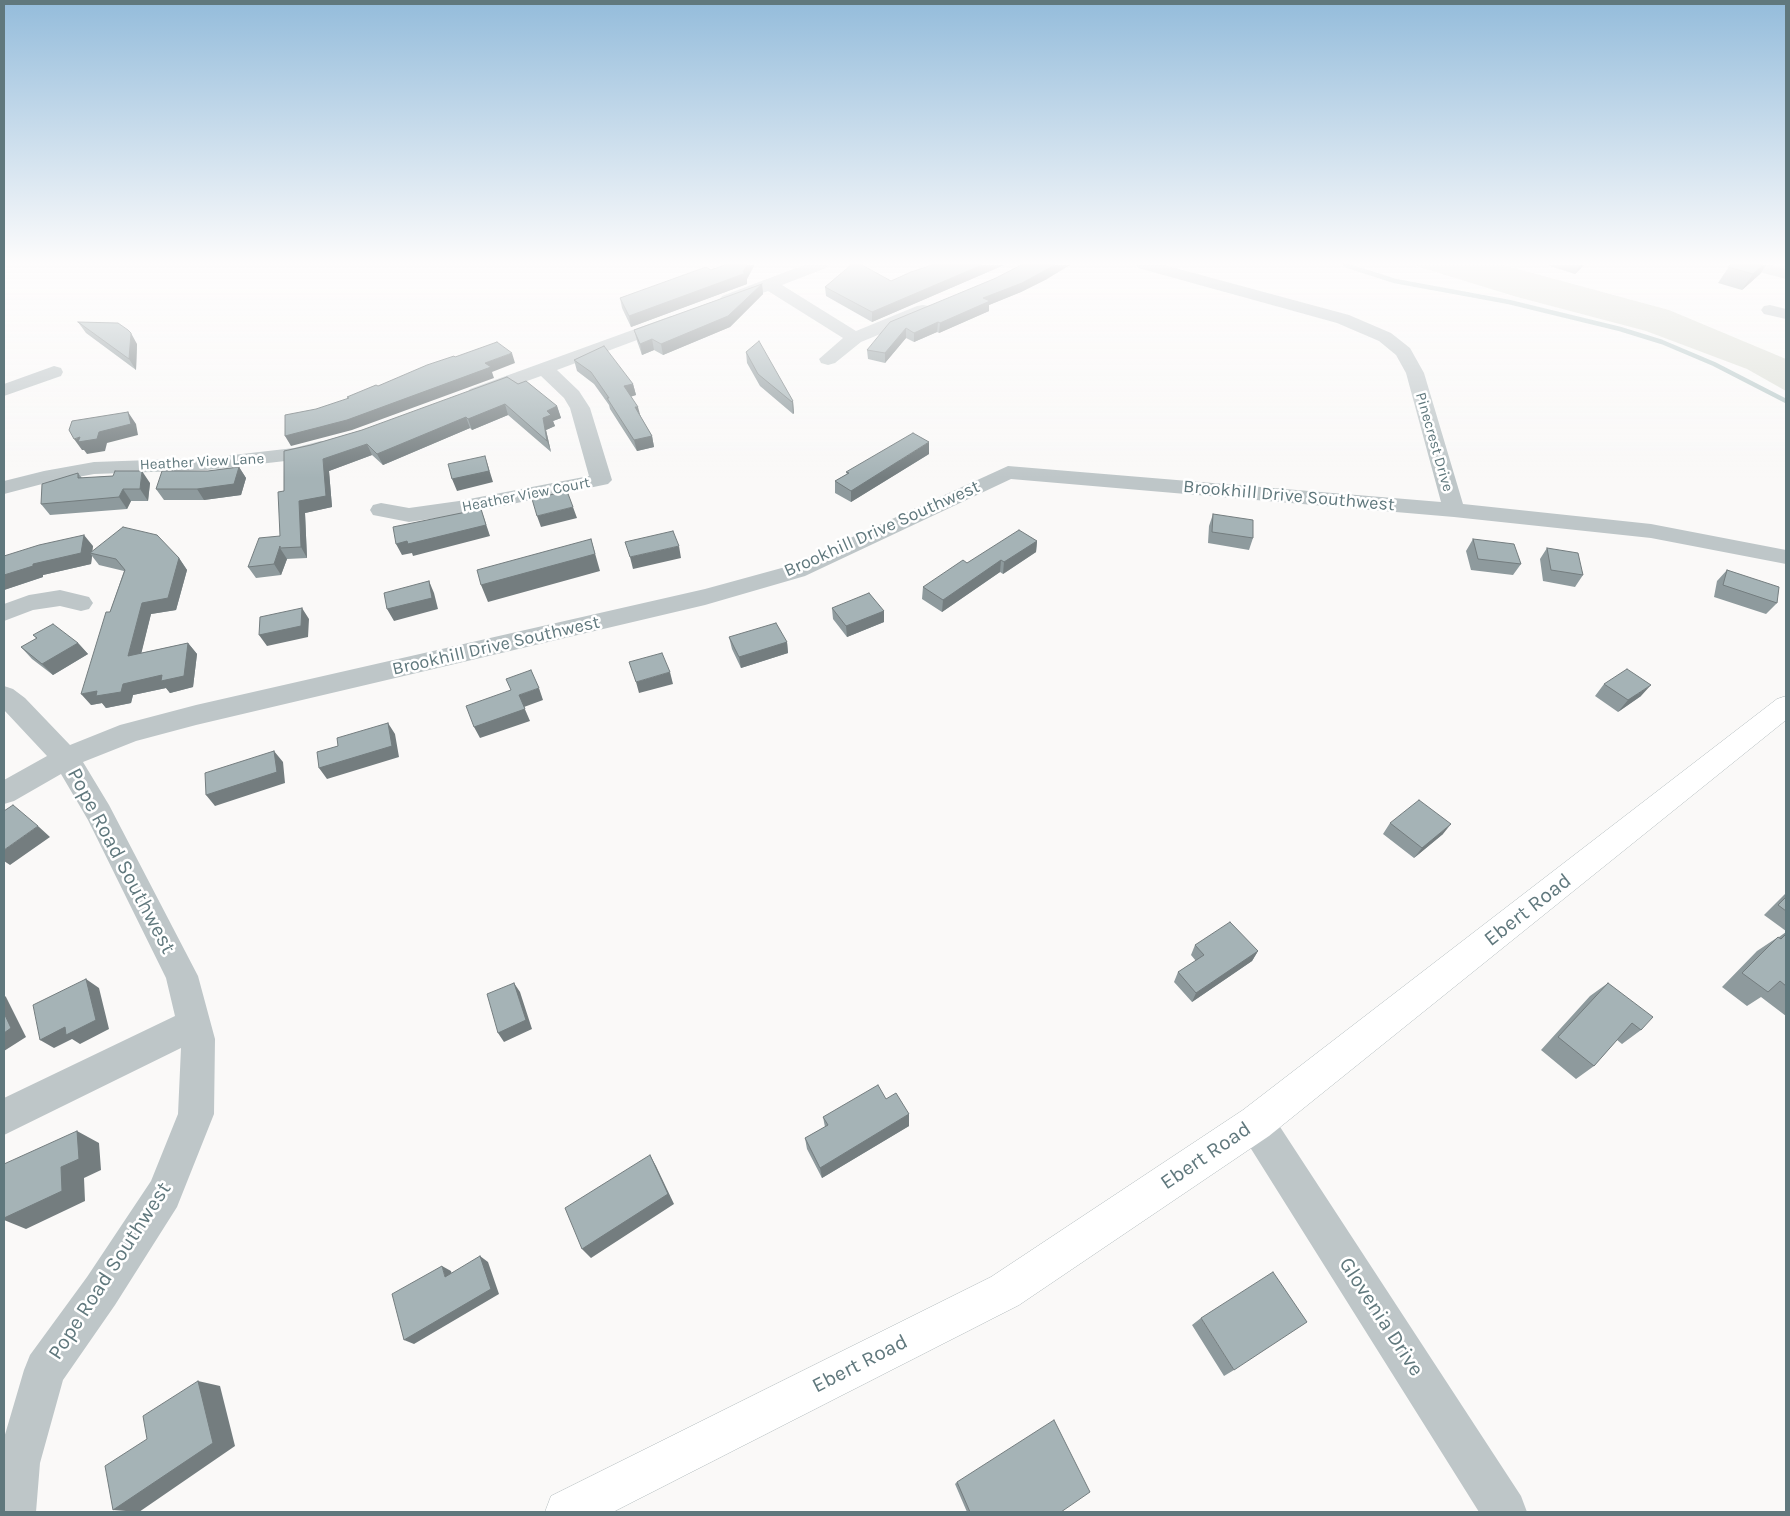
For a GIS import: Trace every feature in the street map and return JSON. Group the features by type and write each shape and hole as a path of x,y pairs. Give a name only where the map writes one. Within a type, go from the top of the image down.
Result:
{"main road":[{"name":"Ebert Road","path":"566,1512 1005,1291 1256,1123 1786,706"}],"street":[{"path":"461,399 631,336"},
{"path":"851,336 855,338"},
{"path":"828,359 860,336"},
{"name":"Pinecrest Drive","path":"1382,336 1404,352 1415,373 1454,510"},
{"name":"Heather View Court","path":"382,510 409,515 459,508 601,480 580,408 572,395 544,368"},
{"path":"4,390 54,372"},
{"name":"Heather View Lane","path":"4,488 44,477 94,468 207,464 260,459 294,454 343,441"},
{"name":"Brookhill Drive Southwest","path":"4,793 66,758 130,732 187,717 706,597 797,571 1008,472 1454,510 1651,531 1786,557"},
{"path":"4,613 30,604 60,598 81,602"},
{"name":"Pope Road Southwest","path":"4,696 66,758 99,813 182,976 198,1039 196,1114 164,1194 101,1291 45,1370 18,1463 14,1512"},
{"path":"4,1118 194,1024"},
{"name":"Glovenia Drive","path":"1256,1123 1505,1512"}],"shaded area":[{"path":"1659,336 1730,336 1786,359 1786,391 1747,369"}],"building":[{"path":"97,336 131,336 129,359"},
{"path":"636,336 681,336 661,344 652,339 640,344"},
{"path":"879,336 899,336 885,353 867,350"},
{"path":"759,341 792,402 758,374 746,352"},
{"path":"497,342 512,353 485,363 491,367 347,420 285,436 285,415 316,409 349,398 347,397 427,365"},
{"path":"604,346 633,384 624,386 638,407 635,407 652,436 634,440 591,372 574,360"},
{"path":"507,377 518,384 526,381 557,406 547,411 551,415 543,418 547,441 505,404 468,419 466,417 377,454 367,444 323,459 326,496 299,501 301,547 280,548 280,546 274,564 248,567 259,538 280,536 278,492 284,491 284,451 362,430"},
{"path":"128,412 131,424 99,432 97,439 78,442 80,437 74,439 69,430 72,421"},
{"path":"913,433 929,442 851,491 835,481 849,473 846,472"},
{"path":"485,456 489,471 452,479 448,464"},
{"path":"239,467 234,484 197,489 156,489 162,471 208,471"},
{"path":"115,471 142,471 140,489 123,489 119,497 41,504 42,484 78,473 78,478 113,476"},
{"path":"567,491 573,507 537,516 532,499"},
{"path":"481,509 486,525 408,544 407,541 396,544 393,527"},
{"path":"1213,514 1253,520 1253,538 1212,532"},
{"path":"123,527 157,535 179,558 168,598 142,603 128,656 188,643 184,676 161,681 162,675 123,684 121,692 96,696 97,691 81,694 106,612 110,612 125,570 116,559 90,553"},
{"path":"1019,530 1037,541 1004,562 1001,560 943,600 923,587 963,560 967,563"},
{"path":"673,531 679,546 630,557 625,542"},
{"path":"84,535 81,553 33,564 33,566 4,575 4,556 39,545"},
{"path":"591,539 595,554 481,585 477,570"},
{"path":"1473,539 1514,544 1521,564 1478,559"},
{"path":"1547,548 1578,553 1583,575 1551,570"},
{"path":"1727,570 1779,587 1777,603 1723,585"},
{"path":"429,581 432,598 387,609 384,593"},
{"path":"869,593 884,611 846,626 832,608"},
{"path":"302,608 301,626 259,635 260,617"},
{"path":"776,623 787,642 739,657 729,637"},
{"path":"53,624 78,643 42,664 21,647 37,638 33,635"},
{"path":"662,653 670,672 636,682 629,662"},
{"path":"1627,669 1651,685 1628,700 1604,684"},
{"path":"531,670 539,688 519,695 525,709 474,727 466,706 511,690 506,679"},
{"path":"388,723 392,746 319,768 317,752 338,746 337,738"},
{"path":"274,751 277,772 206,795 205,773"},
{"path":"1419,800 1451,824 1422,848 1390,823"},
{"path":"13,805 38,826 4,850 4,811"},
{"path":"1786,897 1786,911 1778,905"},
{"path":"1230,922 1258,951 1196,993 1178,972 1204,955 1195,945"},
{"path":"1786,934 1786,986 1780,981 1768,992 1742,973 1778,937 1781,939"},
{"path":"86,979 96,1020 66,1035 65,1027 40,1040 33,1005"},
{"path":"514,983 526,1020 498,1033 487,994"},
{"path":"1608,983 1653,1017 1641,1030 1632,1023 1594,1066 1558,1037"},
{"path":"4,1013 11,1028 4,1033"},
{"path":"878,1085 886,1099 896,1093 909,1114 820,1168 805,1138 828,1125 823,1117"},
{"path":"77,1131 79,1159 61,1167 62,1191 4,1218 4,1164"},
{"path":"650,1155 668,1194 582,1249 565,1208"},
{"path":"480,1256 491,1289 404,1340 392,1294 442,1266 445,1277"},
{"path":"1273,1272 1307,1322 1234,1370 1201,1318"},
{"path":"198,1381 213,1443 113,1510 105,1466 147,1439 143,1416"},
{"path":"1054,1420 1090,1492 1061,1512 970,1512 957,1482"}],"waterway":[{"path":"1642,336 1662,342 1714,364 1786,401"}]}
